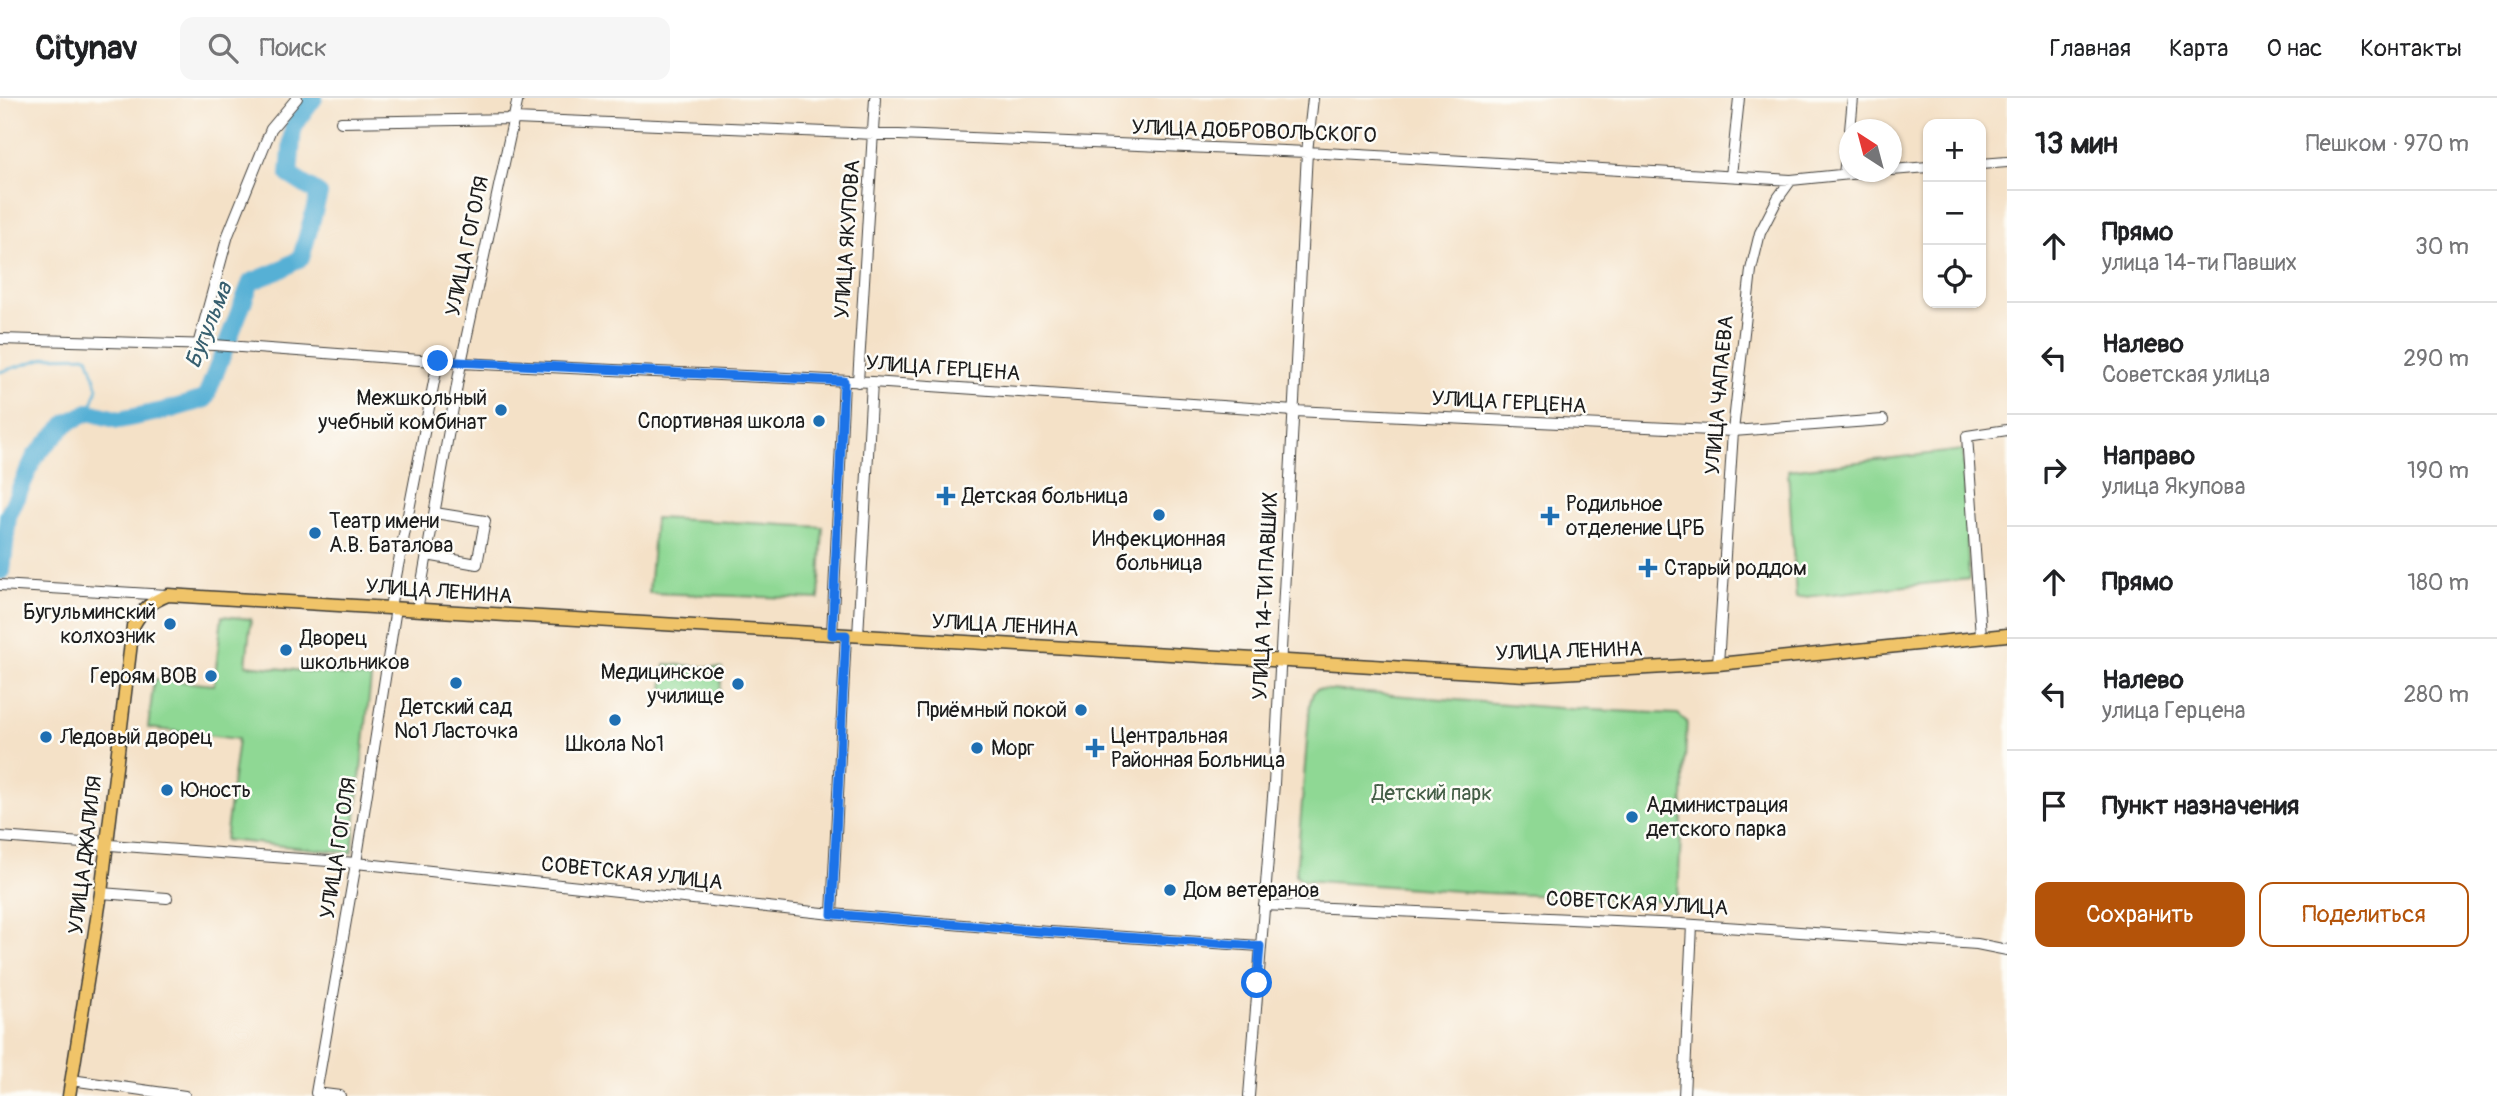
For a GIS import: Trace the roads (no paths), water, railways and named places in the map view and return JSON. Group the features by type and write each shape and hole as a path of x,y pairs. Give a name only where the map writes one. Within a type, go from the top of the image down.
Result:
{"main road":[{"name":"УЛИЦА ЛЕНИНА","path":"168,595 1525,675 1718,664 2007,635"},
{"name":"УЛИЦА ДЖАЛИЛЯ","path":"69,1096 101,893 133,626 141,612 152,601 168,595"}],"street":[{"path":"198,345 228,235 271,129 297,98"},
{"name":"УЛИЦА ГОГОЛЯ","path":"417,610 461,363 518,98"},
{"name":"УЛИЦА ЯКУПОВА","path":"858,382 875,98"},
{"name":"УЛИЦА 14-ТИ ПАВШИХ","path":"1249,1096 1274,784 1312,98"},
{"path":"1731,176 1739,98"},
{"path":"1851,119 1853,98"},
{"name":"УЛИЦА ДОБРОВОЛЬСКОГО","path":"341,121 514,119 1307,152 1791,180 1839,174"},
{"path":"1986,164 2007,162"},
{"path":"1902,169 1923,167"},
{"name":"УЛИЦА ЧАПАЕВА","path":"1718,664 1733,431 1751,270 1760,233 1778,198 1791,180"},
{"name":"УЛИЦА ГЕРЦЕНА","path":"0,338 235,346 461,363 872,382 1294,411 1733,431 1883,420"},
{"name":"УЛИЦА ГОГОЛЯ","path":"315,1095 356,863 393,608 438,361"},
{"path":"832,635 844,381"},
{"path":"832,914 872,382"},
{"path":"1980,636 1967,436 2007,430"},
{"path":"427,555 477,564 485,521 435,513"},
{"name":"УЛИЦА ЛЕНИНА","path":"0,584 168,595"},
{"name":"СОВЕТСКАЯ УЛИЦА","path":"0,837 356,863 832,914 1260,946"},
{"path":"101,893 167,898"},
{"name":"СОВЕТСКАЯ УЛИЦА","path":"1264,905 1692,925 1977,944 2007,950"},
{"path":"1684,1096 1692,925"},
{"path":"71,1080 185,1096"},
{"path":"315,1095 340,1096"}],"waterway":[{"name":"Бугульма","path":"2,571 8,516 35,456 67,423 89,412 119,420 205,399 251,282 301,258 319,194 289,175 293,127 314,98"},
{"path":"0,372 48,357 88,356 98,388 89,412"}],"place":[{"name":"Межшкольный учебный комбинат","path":"501,410"},
{"name":"Спортивная школа","path":"819,421"},
{"name":"Детская больница","path":"946,496"},
{"name":"Инфекционная больница","path":"1159,515"},
{"name":"Родильное отделение ЦРБ","path":"1550,516"},
{"name":"Театр имени А.В. Баталова","path":"315,533"},
{"name":"Старый роддом","path":"1648,568"},
{"name":"Бугульминский колхозник","path":"170,624"},
{"name":"Дворец школьников","path":"286,650"},
{"name":"Героям ВОВ","path":"211,676"},
{"name":"Детский сад №1 Ласточка","path":"456,683"},
{"name":"Медицинское училище","path":"738,684"},
{"name":"Приёмный покой","path":"1081,710"},
{"name":"Школа №1","path":"615,720"},
{"name":"Ледовый дворец","path":"46,737"},
{"name":"Морг","path":"977,748"},
{"name":"Центральная Районная Больница","path":"1095,748"},
{"name":"Юность","path":"167,790"},
{"name":"Администрация детского парка","path":"1632,817"},
{"name":"Дом ветеранов","path":"1170,890"}],"park label":[{"name":"Детский парк","path":"1432,793"}]}
